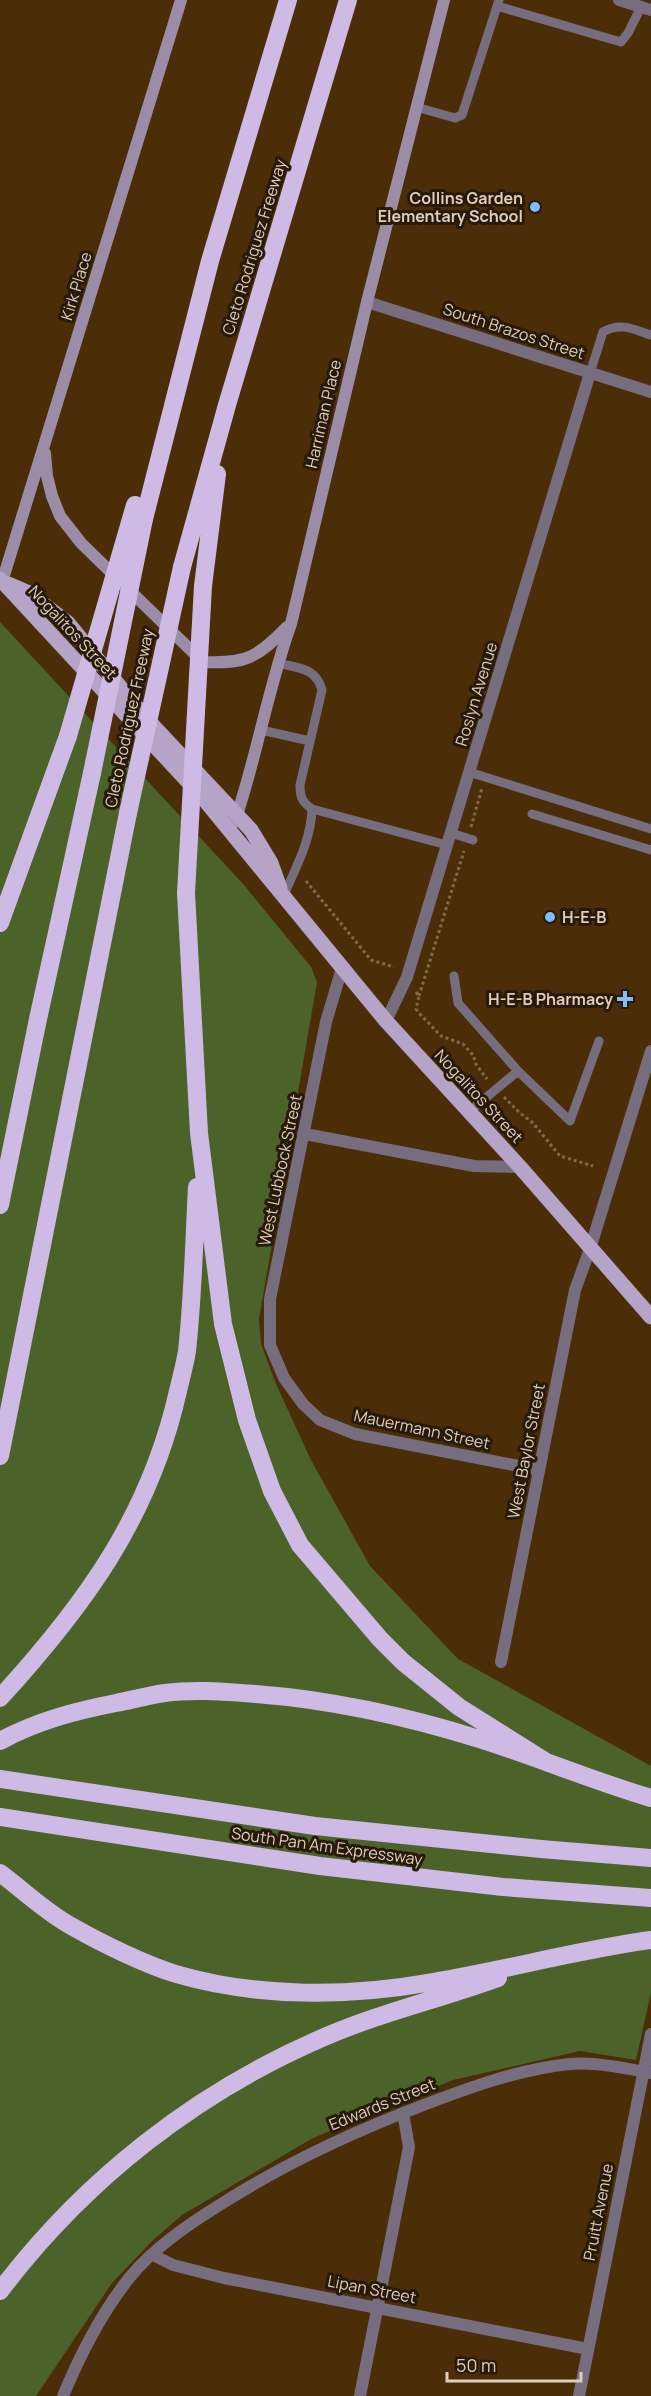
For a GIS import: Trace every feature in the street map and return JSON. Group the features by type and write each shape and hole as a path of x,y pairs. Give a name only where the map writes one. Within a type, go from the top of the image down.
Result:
{"highway":[{"path":"0,923 68,735 140,512 210,261 288,0"},
{"name":"Cleto Rodriguez Freeway","path":"1,1453 128,813 182,567 226,405 348,0"},
{"path":"226,405 203,586 186,893 199,1133 222,1324 254,1440 272,1491 300,1545 353,1610 403,1662 459,1707 548,1763"},
{"name":"Cleto Rodriguez Freeway","path":"0,1205 92,773 140,512"},
{"path":"0,1698 60,1631 92,1587 123,1536 149,1484 168,1434 186,1353 193,1274 199,1133"},
{"path":"0,1741 22,1729 72,1712 166,1693 226,1692 311,1700 378,1712 478,1739 613,1787 651,1798"},
{"name":"South Pan Am Expressway","path":"0,1779 315,1826 651,1858"},
{"name":"South Pan Am Expressway","path":"0,1817 320,1866 503,1887 651,1898"},
{"path":"0,1873 71,1926 175,1973 219,1984 307,1993 353,1992 433,1982 651,1940"},
{"path":"0,2291 47,2234 110,2173 166,2126 231,2085 322,2038 396,2010 448,1996 565,1955"}],"main road":[{"name":"Kirk Place","path":"1,581 181,0"},
{"name":"Harriman Place","path":"231,833 249,778 277,663 291,624 367,302 444,0"},
{"path":"44,446 46,476 60,516 81,543 203,662 239,662 265,650 291,624"},
{"name":"Nogalitos Street","path":"1,581 29,593 68,623 143,715 251,830 271,863 283,897"},
{"name":"Nogalitos Street","path":"1,581 203,798 386,1021 470,1111 651,1317"}],"street":[{"path":"619,0 646,8"},
{"name":"South Brazos Street","path":"367,302 651,392"},
{"name":"Roslyn Avenue","path":"386,1021 407,977 590,373"},
{"name":"West Lubbock Street","path":"284,1378 270,1345 270,1299 326,1022 342,968"},
{"name":"West Baylor Street","path":"501,1662 575,1290 590,1249 651,1051"},
{"path":"305,1134 474,1166 520,1167"},
{"name":"Mauermann Street","path":"284,1378 303,1404 320,1420 355,1434 539,1470"},
{"name":"Pruitt Avenue","path":"579,2396 647,2073 651,2034"},
{"name":"Edwards Street","path":"153,2254 184,2227 240,2192 353,2132 455,2093 510,2076 567,2065 582,2064 647,2073"},
{"path":"360,2396 409,2147 403,2113"},
{"path":"63,2396 75,2366 106,2312 130,2277 153,2254"},
{"name":"Lipan Street","path":"153,2254 172,2265 212,2275 588,2349"}],"lane":[{"path":"416,107 455,118 464,112 498,3 621,42 646,8"},
{"path":"590,373 603,332 612,327 623,326 651,334"},
{"path":"277,663 312,672 319,680 321,698 300,785 300,796 305,804 312,809 449,839 473,840"},
{"path":"261,730 310,741"},
{"path":"469,772 651,829"},
{"path":"283,897 308,839 312,825 312,809"},
{"path":"532,814 651,850"},
{"path":"453,976 458,1003 519,1071 570,1121 599,1041"},
{"path":"470,1111 519,1071"}],"path":[{"path":"471,827 481,794"},
{"path":"465,848 416,1009 441,1036 463,1044 474,1056 475,1063 484,1076"},
{"path":"306,881 370,960 397,968"},
{"path":"508,1101 533,1123 560,1156 593,1166"}],"green space":[{"path":"0,622 244,885 311,967 317,982 259,1319 261,1344 276,1384 311,1460 370,1566 458,1659 651,1766 651,1992 636,2060 580,2051 453,2080 313,2138 182,2215 151,2242 112,2283 36,2396 0,2396"}],"place":[{"name":"Collins Garden Elementary School","path":"535,207"},
{"name":"H-E-B","path":"550,917"},
{"name":"H-E-B Pharmacy","path":"625,999"}]}
